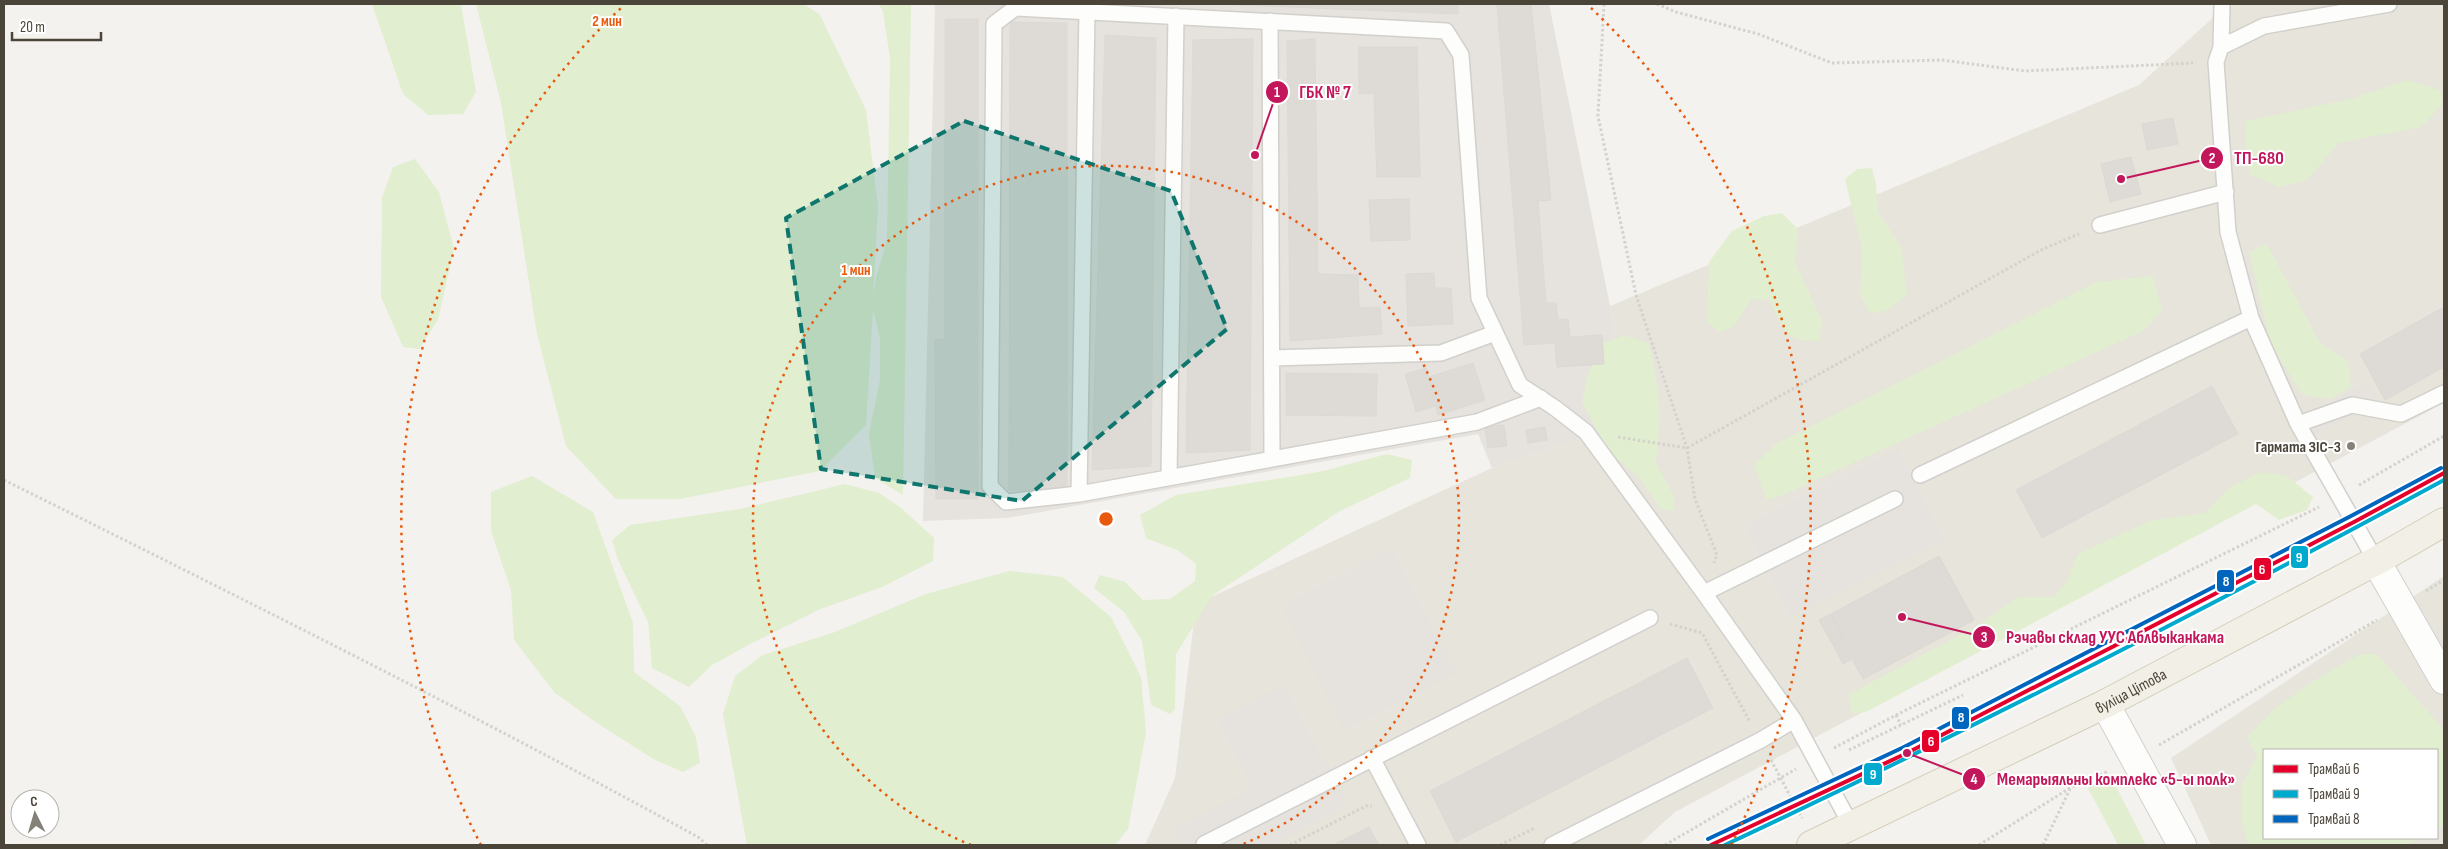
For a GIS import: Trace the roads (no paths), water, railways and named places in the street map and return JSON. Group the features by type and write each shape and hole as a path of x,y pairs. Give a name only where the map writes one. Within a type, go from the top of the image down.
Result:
{"main road":[{"name":"вуліца Цітова","path":"1807,834 1851,825 2105,704 2376,561 2444,522"}],"street":[{"path":"2376,561 2444,680"},
{"path":"2105,704 2182,845"}],"lane":[{"path":"2222,4 2221,47 2216,62 2228,232 2251,318 2298,424 2376,561"},
{"path":"2221,47 2264,26 2389,4"},
{"path":"1541,398 1477,422 1079,494 1006,502 990,486 994,24 1015,8 1446,31 1461,55 1480,298 1520,385 1541,398 1586,432 1704,592 1794,720 1851,825"},
{"path":"1079,494 1087,11"},
{"path":"1169,477 1176,16"},
{"path":"1270,21 1272,459"},
{"path":"2100,225 2226,192"},
{"path":"1920,475 2251,318"},
{"path":"1272,358 1441,353 1495,332"},
{"path":"2298,424 2352,405 2401,414 2444,393"},
{"path":"1704,592 1895,500"},
{"path":"1204,844 1650,618"},
{"path":"1552,845 1761,740 1794,720"},
{"path":"1372,758 1418,845"}],"tram line":[{"name":"8","path":"1708,839 1904,747 2441,468"},
{"name":"6","path":"1711,845 1907,753 2354,522 2444,473"},
{"name":"9","path":"1725,845 1907,758 2087,668 2444,480"}],"place":[{"name":"ГБК № 7","path":"1255,155"},
{"name":"ТП-680","path":"2121,179"},
{"name":"Гармата ЗІС-3","path":"2351,446"},
{"name":"Рэчавы склад УУС Аблвыканкама","path":"1902,617"},
{"name":"Мемарыяльны комплекс «5-ы полк»","path":"1907,753"}]}
